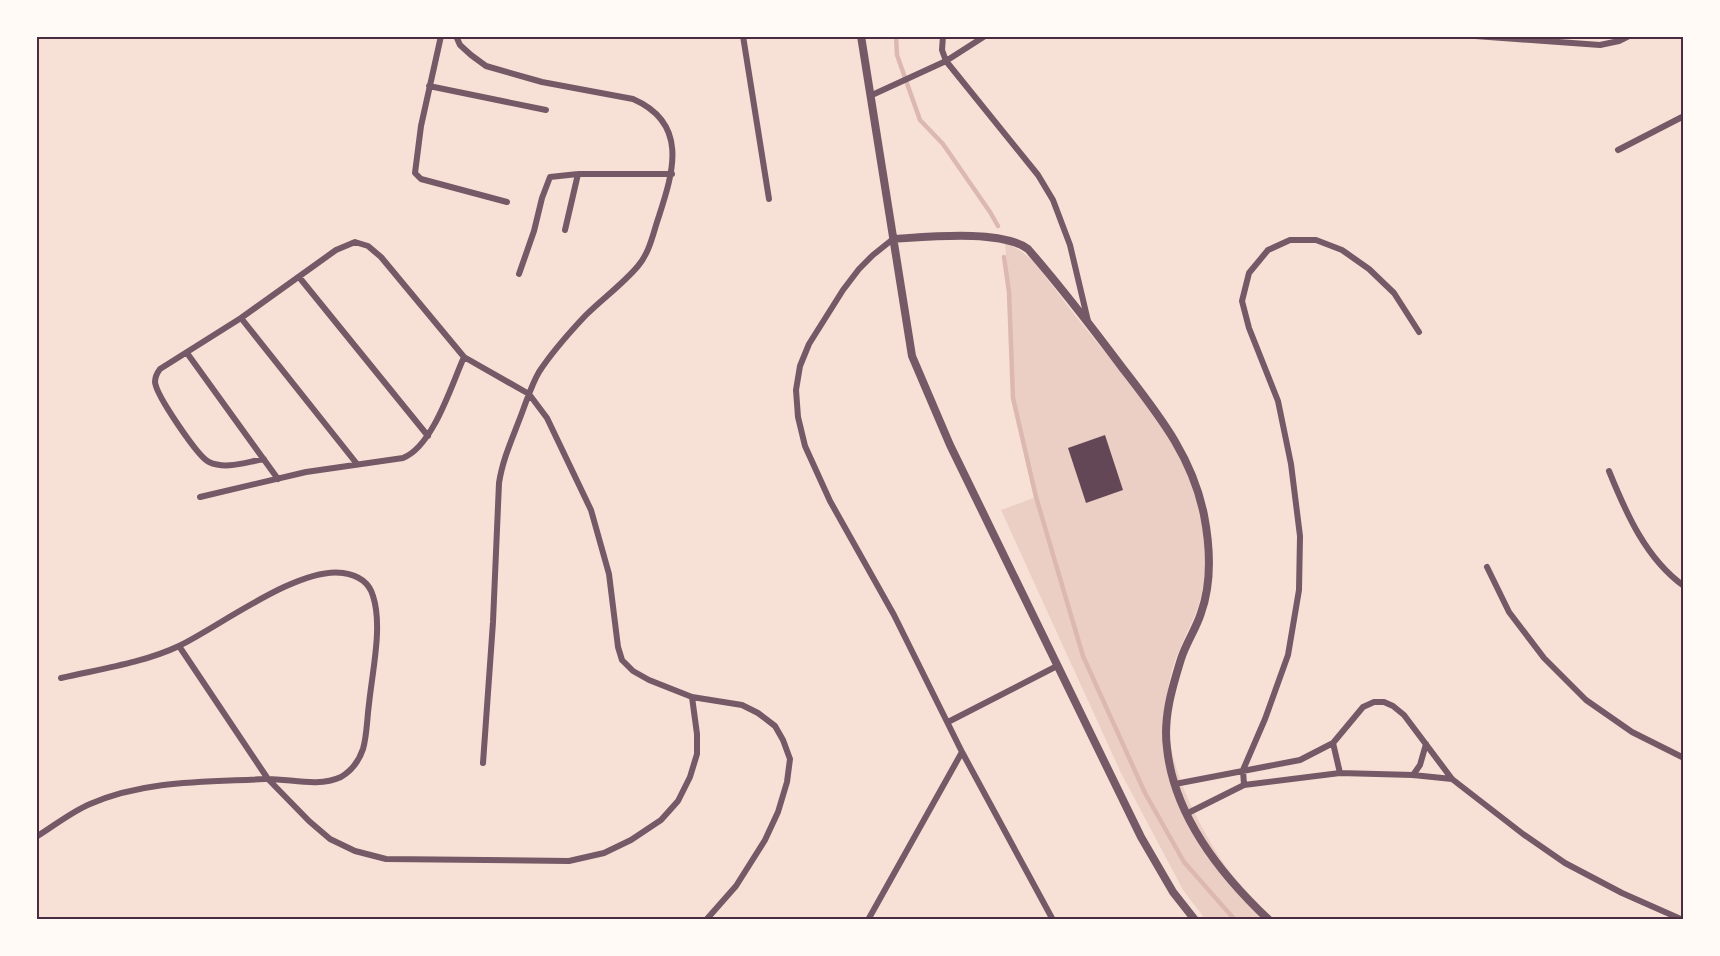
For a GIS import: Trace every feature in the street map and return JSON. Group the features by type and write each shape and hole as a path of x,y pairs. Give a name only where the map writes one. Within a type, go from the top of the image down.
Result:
{"street":[{"path":"441,36 429,86 415,173 427,181 507,202"},
{"path":"456,36 460,45 486,66 542,82 633,99 645,104 655,111 665,125 672,147 672,174 645,257 585,316 555,350 538,374 507,448 499,483 493,622 485,709 483,763"},
{"path":"743,36 769,199"},
{"path":"861,36 912,356 950,445 1145,846 1173,892 1195,920"},
{"path":"943,36 942,50 946,62 1038,175 1053,200 1070,245 1088,321"},
{"path":"872,95 946,62 985,36"},
{"path":"1475,36 1600,45 1619,41 1629,36"},
{"path":"429,86 546,110"},
{"path":"1618,150 1684,116"},
{"path":"565,230 578,174"},
{"path":"519,274 534,231 547,182 554,176 672,174"},
{"path":"1053,920 962,752 894,615 830,501 805,446 798,417 796,390 800,366 809,345 843,290 859,269 893,240 967,237 1003,239 1020,243 1028,249 1088,321 1168,427 1183,452 1197,486 1204,514 1209,553 1206,595 1201,614 1182,656 1167,713 1167,748 1175,784 1186,814 1217,864 1247,900 1269,920"},
{"path":"1244,785 1243,770 1288,655 1299,590 1300,536 1291,464 1278,401 1249,328 1242,301 1249,273 1268,250 1290,240 1316,240 1342,250 1369,269 1394,293 1419,332"},
{"path":"264,459 227,466 207,462 170,412 155,381 160,369 241,318 345,245 355,243 368,246 381,257 464,357 529,394 547,418 591,510 609,574 618,647 622,660 633,671 649,680 692,697 742,705 759,713 775,726 790,759 778,812 765,840 736,886 706,920"},
{"path":"299,277 428,436"},
{"path":"241,318 357,464"},
{"path":"187,353 278,479"},
{"path":"200,497 306,472 403,458 416,451 428,436 464,357"},
{"path":"1609,471 1627,514 1648,549 1684,586"},
{"path":"1487,567 1509,612 1537,649 1586,700 1632,732 1684,758"},
{"path":"36,837 90,804 148,786 268,779 318,782 339,777 352,769 363,749 377,627 373,594 359,578 329,572 313,575 291,583 179,646 134,661 61,678"},
{"path":"179,646 268,779 330,839 355,851 386,859 569,861 604,853 631,840 661,820 678,801 690,777 697,754 692,697"},
{"path":"948,722 1057,666"},
{"path":"1175,784 1300,760 1333,743 1363,707 1374,702 1384,702 1394,706 1404,715 1452,779 1523,834 1565,863 1683,920"},
{"path":"1333,743 1340,773"},
{"path":"1413,775 1420,765 1426,744"},
{"path":"868,920 962,752"},
{"path":"1186,814 1244,785 1340,773 1413,775 1452,779"}],"shaded area":[{"path":"1005,242 1033,261 1138,392 1169,437 1193,486 1204,538 1204,577 1195,615 1172,670 1167,719 1170,744 1185,792 1207,837 1232,875 1274,920 1206,920 1183,890 1121,773 1001,510 1036,497 1013,398"}],"building":[{"path":"1105,435 1123,490 1086,503 1068,448"}],"waterway":[{"path":"896,36 897,55 920,120 943,144 998,226"},
{"path":"1004,257 1009,292 1013,398 1036,497 1083,656 1145,793 1184,862 1235,920"}]}
